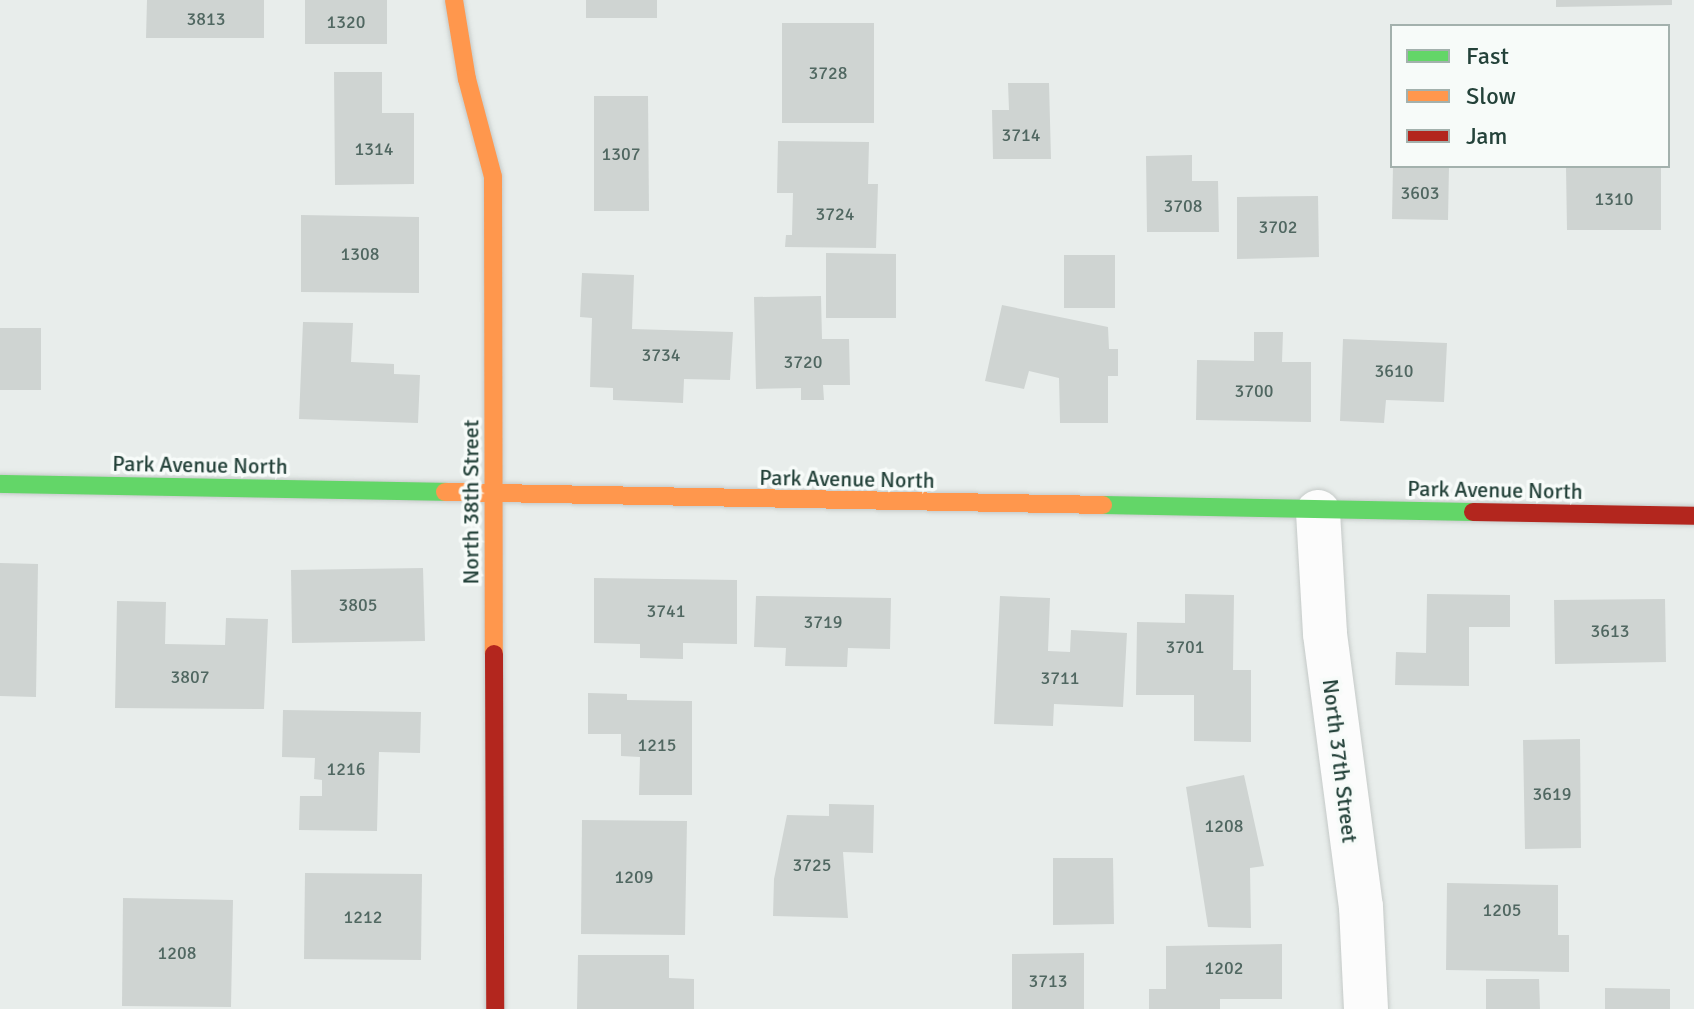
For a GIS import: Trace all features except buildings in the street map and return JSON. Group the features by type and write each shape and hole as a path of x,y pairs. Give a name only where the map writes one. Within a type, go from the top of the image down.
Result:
{"street":[{"name":"North 38th Street","path":"454,0 467,79 493,177 495,1009"},
{"name":"Park Avenue North","path":"0,484 495,497 1694,516"},
{"name":"North 37th Street","path":"1318,512 1325,634 1361,907 1366,1009"}],"traffic: fast":[{"path":"0,484 445,492"},
{"path":"1103,505 1473,512"}],"traffic: slow":[{"path":"454,0 467,79 493,177 494,654"},
{"path":"445,492 1103,505"}],"traffic: jam":[{"path":"1473,512 1694,516"},
{"path":"494,654 495,1009"}]}
